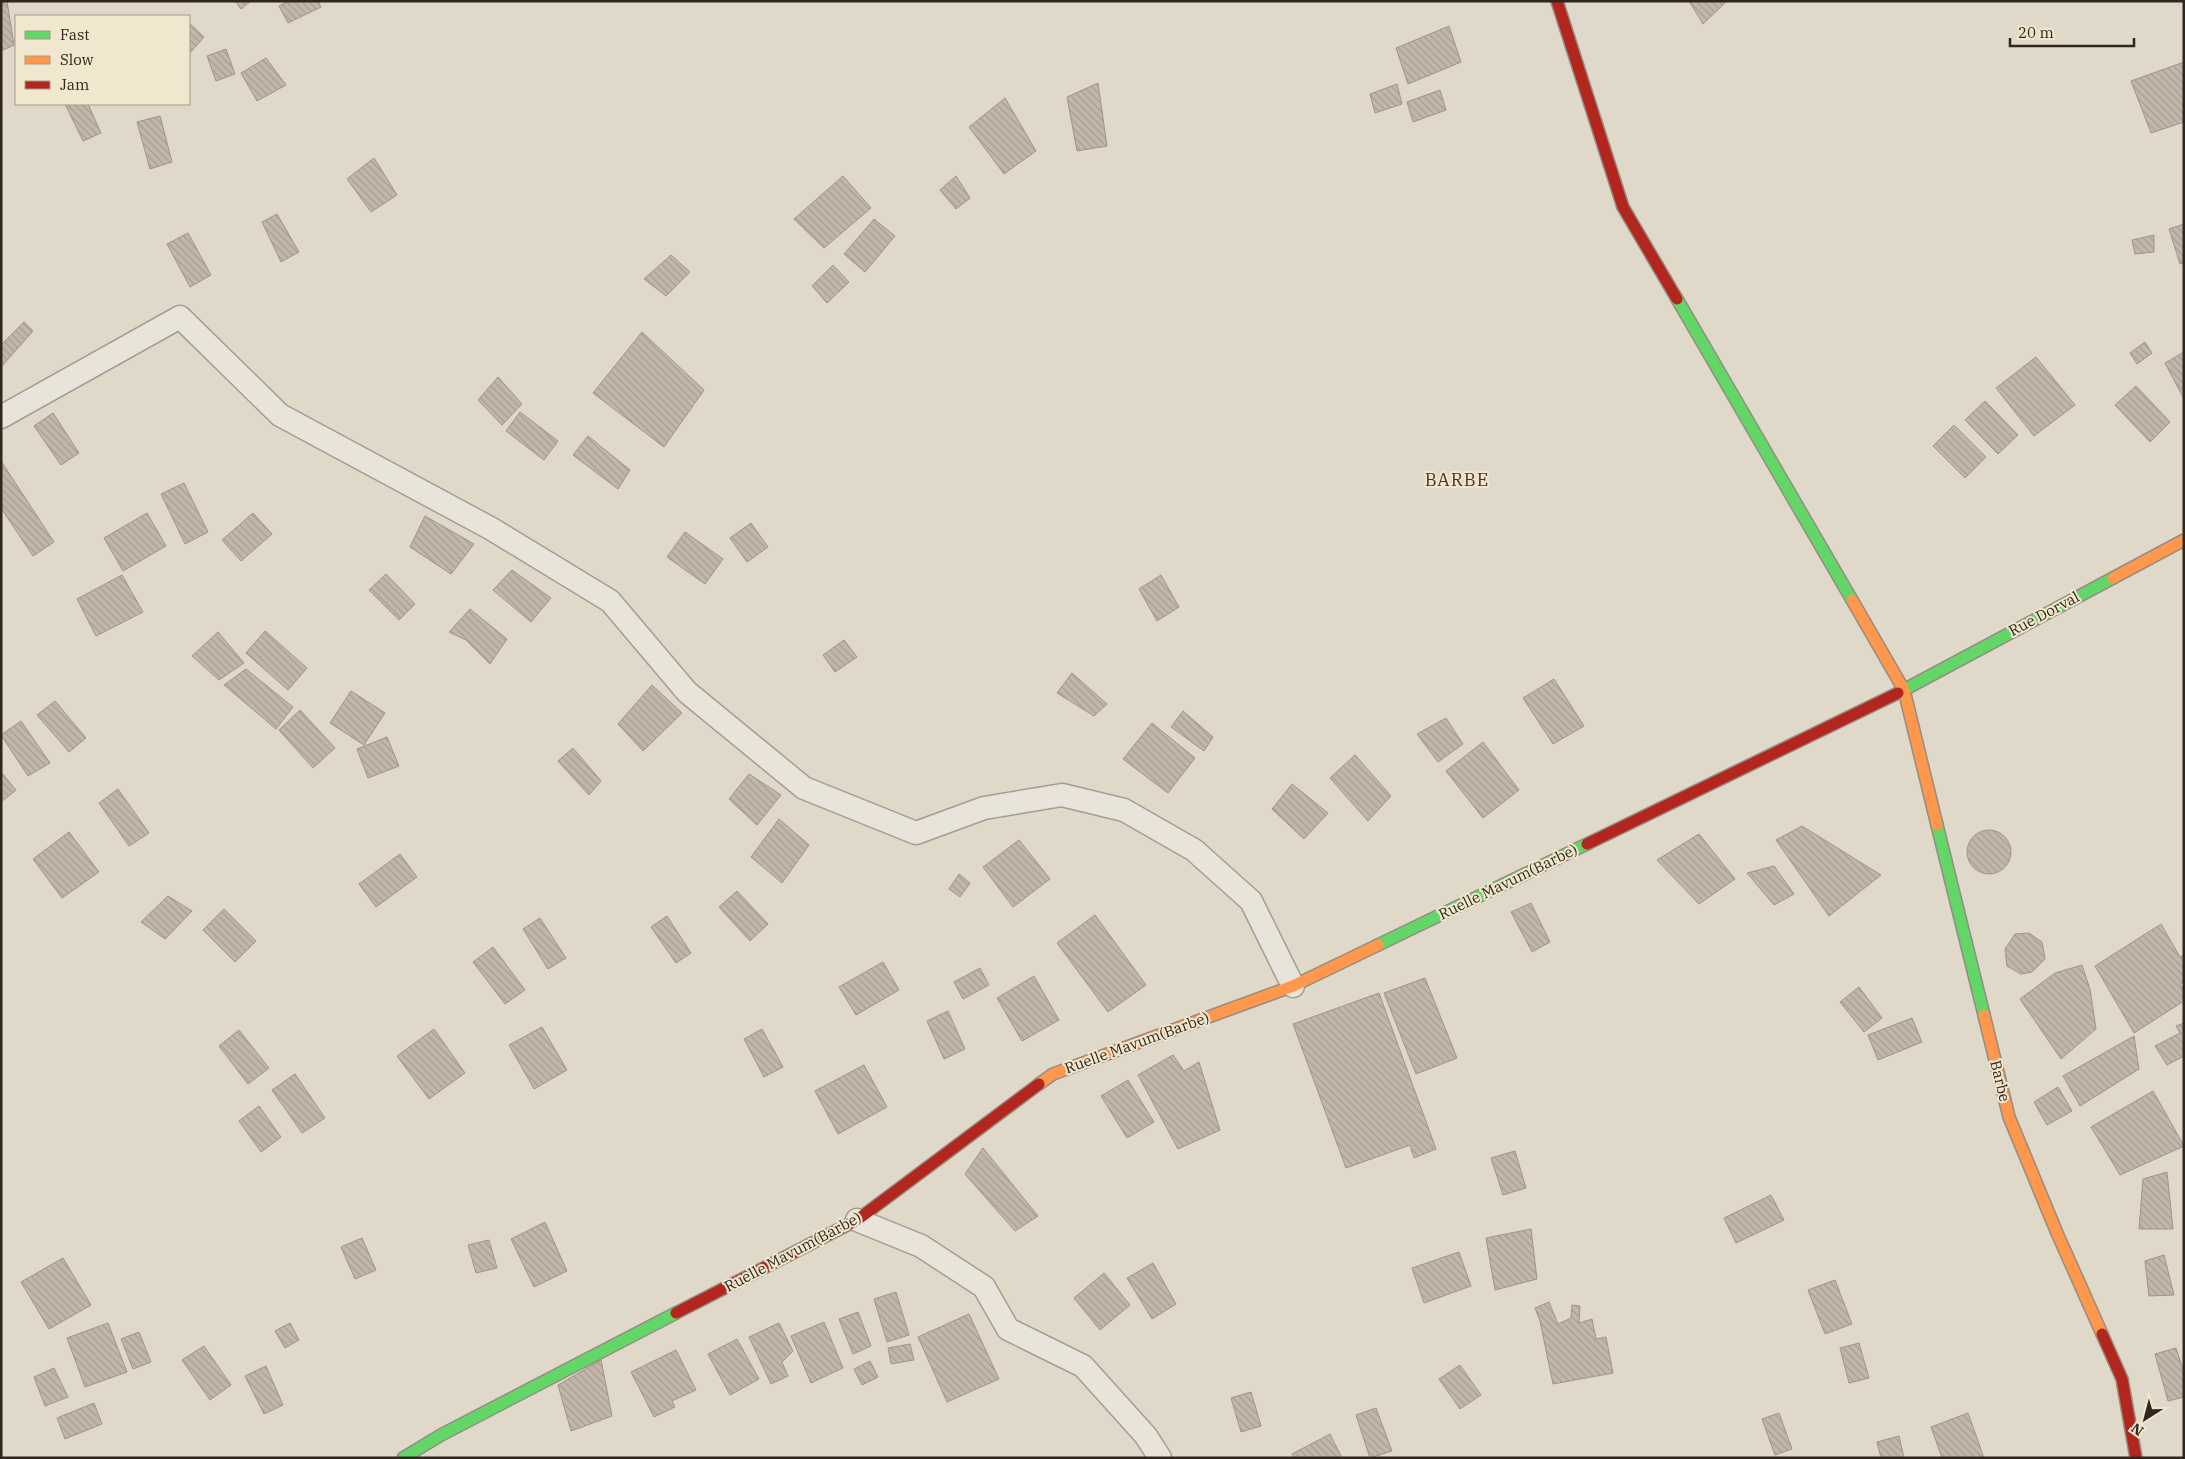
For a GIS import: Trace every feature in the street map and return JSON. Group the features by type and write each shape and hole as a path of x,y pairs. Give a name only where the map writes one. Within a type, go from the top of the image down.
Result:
{"street":[{"name":"Barbe","path":"1557,1 1623,207 1904,690 2009,1117 2057,1233 2122,1379 2136,1458"},
{"name":"Rue Dorval","path":"1904,690 2184,540"},
{"name":"Ruelle Mavum(Barbe)","path":"403,1458 441,1435 857,1220 1053,1074 1294,986 1904,690"}],"lane":[{"path":"1,417 180,317 280,415 490,528 610,601 687,692 804,788 916,834 984,808 1062,795 1124,810 1194,850 1251,900 1294,986"},
{"path":"857,1220 921,1246 984,1287 1008,1329 1083,1366 1146,1436 1160,1458"}],"building":[{"path":"7,1 14,45 1,51 1,2"},
{"path":"235,1 251,1 241,9"},
{"path":"288,1 318,1 321,7 288,23 279,6"},
{"path":"1689,1 1727,1 1703,24"},
{"path":"190,24 204,37 190,53"},
{"path":"1449,26 1461,62 1408,84 1396,48"},
{"path":"226,49 235,74 216,81 207,56"},
{"path":"266,58 286,85 257,101 241,73"},
{"path":"2184,62 2184,122 2151,133 2131,81"},
{"path":"1098,83 1107,146 1077,151 1067,97"},
{"path":"1397,84 1402,104 1375,113 1370,94"},
{"path":"1440,90 1446,110 1413,122 1407,102"},
{"path":"1005,98 1036,151 1004,174 969,127"},
{"path":"65,105 88,105 101,133 83,141"},
{"path":"160,116 172,162 150,169 137,122"},
{"path":"374,158 397,195 371,212 347,179"},
{"path":"843,176 871,208 824,248 794,219"},
{"path":"956,176 970,198 956,209 940,190"},
{"path":"277,214 299,252 281,262 262,222"},
{"path":"874,219 895,236 865,272 844,254"},
{"path":"2184,224 2184,263 2180,264 2169,229"},
{"path":"188,233 211,275 190,287 167,244"},
{"path":"2154,235 2154,252 2135,254 2132,240"},
{"path":"671,255 690,272 666,296 644,279"},
{"path":"833,265 849,282 827,303 812,286"},
{"path":"24,322 33,331 1,367 1,345"},
{"path":"642,332 704,390 664,447 593,393"},
{"path":"2145,342 2152,353 2137,364 2130,353"},
{"path":"2184,352 2184,399 2165,363"},
{"path":"2036,357 2075,405 2034,436 1996,388"},
{"path":"498,377 522,404 502,425 478,400"},
{"path":"2136,386 2170,422 2150,442 2115,405"},
{"path":"1985,401 2018,435 1998,454 1965,420"},
{"path":"520,412 558,441 544,460 506,431"},
{"path":"53,413 79,453 61,465 34,426"},
{"path":"1954,425 1986,457 1965,478 1933,446"},
{"path":"588,436 630,470 618,489 573,455"},
{"path":"1,461 54,542 33,556 1,508"},
{"path":"184,483 208,532 185,544 161,494"},
{"path":"147,513 166,546 123,571 104,538"},
{"path":"253,513 272,534 241,561 222,540"},
{"path":"425,516 474,544 451,574 410,547"},
{"path":"751,523 768,547 747,562 730,538"},
{"path":"685,532 723,559 705,584 667,557"},
{"path":"512,570 551,598 531,622 493,590"},
{"path":"386,574 415,604 399,620 369,590"},
{"path":"122,575 143,612 96,636 77,599"},
{"path":"1161,575 1179,607 1157,621 1139,589"},
{"path":"470,609 507,639 490,664 466,640 449,632"},
{"path":"265,631 307,668 288,690 246,653"},
{"path":"218,632 244,663 219,680 192,656"},
{"path":"844,640 857,657 835,672 823,655"},
{"path":"246,669 293,707 276,729 224,685"},
{"path":"1072,673 1107,704 1094,716 1057,693"},
{"path":"1554,679 1584,726 1553,744 1523,698"},
{"path":"652,685 682,713 643,751 618,724"},
{"path":"351,691 385,713 364,745 330,723"},
{"path":"55,701 86,738 69,752 37,715"},
{"path":"300,710 335,748 313,768 279,730"},
{"path":"1183,711 1213,737 1204,751 1171,727"},
{"path":"1446,718 1463,744 1438,762 1417,734"},
{"path":"21,721 50,763 28,776 1,735"},
{"path":"1152,723 1195,758 1168,793 1123,759"},
{"path":"387,737 399,766 368,778 357,749"},
{"path":"1483,742 1519,790 1483,818 1446,771"},
{"path":"573,748 601,781 589,795 558,761"},
{"path":"1355,755 1391,796 1368,821 1330,778"},
{"path":"1,772 16,790 1,802"},
{"path":"749,774 781,795 757,825 729,799"},
{"path":"1292,784 1328,813 1304,839 1272,809"},
{"path":"118,789 149,833 129,846 99,803"},
{"path":"779,819 809,845 782,883 751,857"},
{"path":"1802,826 1881,875 1829,916 1776,840"},
{"path":"1993,830 2005,836 2010,843 2010,861 2005,868 1998,873 1985,874 1977,871 1970,864 1967,848 1970,840 1977,833"},
{"path":"69,832 99,872 62,898 33,859"},
{"path":"1699,834 1735,879 1699,904 1657,860"},
{"path":"1019,840 1050,879 1013,907 983,867"},
{"path":"400,854 417,877 376,907 359,884"},
{"path":"1774,866 1794,894 1774,905 1747,873"},
{"path":"959,874 970,883 960,897 949,889"},
{"path":"737,891 768,924 750,941 719,907"},
{"path":"168,896 192,911 165,939 141,922"},
{"path":"1531,903 1550,942 1532,952 1511,912"},
{"path":"224,909 256,941 235,962 203,930"},
{"path":"1095,915 1146,985 1108,1012 1057,943"},
{"path":"667,916 691,953 676,963 651,927"},
{"path":"540,918 566,958 548,969 523,929"},
{"path":"2161,924 2180,957 2184,955 2184,982 2180,984 2184,990 2184,1001 2134,1033 2095,966"},
{"path":"2029,933 2042,942 2045,959 2032,972 2021,974 2007,966 2005,949 2015,934"},
{"path":"493,947 525,990 505,1004 473,962"},
{"path":"883,962 899,990 856,1015 839,987"},
{"path":"2082,965 2090,989 2096,1029 2061,1059 2020,999 2055,973"},
{"path":"980,968 989,985 963,999 954,982"},
{"path":"1034,976 1059,1020 1022,1041 997,998"},
{"path":"1425,978 1457,1058 1416,1074 1384,993"},
{"path":"1859,987 1882,1018 1864,1032 1840,1002"},
{"path":"1379,993 1436,1149 1414,1158 1410,1145 1346,1168 1293,1024"},
{"path":"948,1011 965,1049 944,1059 927,1021"},
{"path":"1912,1018 1922,1042 1878,1060 1868,1035"},
{"path":"2184,1023 2184,1056 2167,1065 2155,1046 2180,1033 2176,1026"},
{"path":"542,1027 567,1070 534,1089 509,1045"},
{"path":"434,1029 465,1073 429,1099 397,1056"},
{"path":"762,1029 783,1067 764,1077 744,1039"},
{"path":"239,1030 269,1068 248,1084 219,1046"},
{"path":"2134,1036 2139,1069 2080,1106 2063,1076"},
{"path":"1173,1055 1184,1071 1199,1062 1220,1130 1178,1149 1138,1075"},
{"path":"864,1065 887,1107 838,1134 815,1091"},
{"path":"295,1074 325,1118 302,1133 272,1090"},
{"path":"1128,1080 1154,1122 1127,1138 1101,1096"},
{"path":"2058,1087 2072,1111 2047,1125 2034,1102"},
{"path":"2153,1091 2184,1146 2120,1175 2091,1127"},
{"path":"259,1106 281,1137 261,1152 239,1121"},
{"path":"983,1148 1038,1216 1015,1231 965,1174"},
{"path":"1515,1151 1526,1188 1503,1195 1491,1158"},
{"path":"2167,1172 2173,1229 2139,1229 2143,1179"},
{"path":"1771,1195 1784,1220 1736,1243 1724,1218"},
{"path":"545,1222 567,1271 534,1287 511,1239"},
{"path":"1531,1229 1537,1279 1495,1290 1486,1238"},
{"path":"362,1238 376,1270 355,1279 341,1247"},
{"path":"489,1240 497,1268 476,1273 468,1245"},
{"path":"1459,1252 1471,1286 1424,1303 1412,1268"},
{"path":"2164,1255 2174,1295 2149,1296 2145,1261"},
{"path":"63,1258 91,1305 49,1329 21,1282"},
{"path":"1153,1263 1176,1304 1152,1319 1127,1278"},
{"path":"1104,1273 1130,1305 1100,1330 1074,1298"},
{"path":"1835,1280 1852,1324 1825,1334 1808,1290"},
{"path":"896,1292 909,1335 887,1342 874,1299"},
{"path":"1549,1302 1558,1324 1571,1318 1572,1305 1580,1306 1579,1323 1592,1319 1596,1339 1606,1337 1613,1373 1553,1384 1540,1321 1535,1308"},
{"path":"858,1312 871,1346 853,1354 839,1319"},
{"path":"969,1314 999,1379 947,1402 918,1337"},
{"path":"824,1322 843,1368 811,1383 791,1336"},
{"path":"108,1323 127,1372 85,1387 67,1338"},
{"path":"290,1323 299,1340 285,1348 275,1331"},
{"path":"779,1323 793,1351 782,1362 788,1376 771,1384 749,1337"},
{"path":"139,1332 151,1362 133,1369 121,1339"},
{"path":"737,1339 759,1379 730,1395 708,1354"},
{"path":"1859,1343 1869,1378 1849,1383 1840,1348"},
{"path":"910,1344 914,1360 891,1364 888,1348"},
{"path":"204,1346 231,1385 210,1400 182,1360"},
{"path":"2176,1348 2184,1373 2184,1397 2168,1401 2155,1354"},
{"path":"676,1350 696,1390 672,1401 675,1407 654,1417 631,1372"},
{"path":"601,1360 612,1416 571,1431 558,1385"},
{"path":"870,1361 878,1377 862,1385 854,1369"},
{"path":"1460,1365 1481,1395 1460,1409 1439,1379"},
{"path":"266,1366 283,1405 264,1414 245,1376"},
{"path":"54,1368 68,1397 45,1406 34,1377"},
{"path":"1251,1392 1261,1426 1241,1432 1231,1398"},
{"path":"94,1403 102,1424 65,1439 57,1418"},
{"path":"1376,1408 1392,1451 1370,1458 1356,1415"},
{"path":"1779,1413 1792,1449 1775,1455 1762,1419"},
{"path":"1968,1413 1984,1458 1942,1458 1931,1427"},
{"path":"1330,1434 1342,1458 1294,1458 1292,1454"},
{"path":"1899,1436 1904,1458 1881,1458 1877,1442"}],"traffic: fast":[{"path":"1677,299 1852,600"},
{"path":"1898,693 2113,578"},
{"path":"1937,825 1984,1015"},
{"path":"1378,945 1587,844"},
{"path":"403,1458 441,1435 676,1313"}],"traffic: slow":[{"path":"2113,578 2184,540"},
{"path":"1852,600 1904,690 1937,825"},
{"path":"1039,1084 1053,1074 1293,986 1378,945"},
{"path":"1984,1015 2009,1117 2057,1233 2102,1334"}],"traffic: jam":[{"path":"1557,1 1623,207 1677,299"},
{"path":"1587,844 1898,693"},
{"path":"676,1313 857,1220 1039,1084"},
{"path":"2102,1334 2122,1379 2136,1458"}],"district":[{"name":"BARBE","path":"1457,480"}]}
